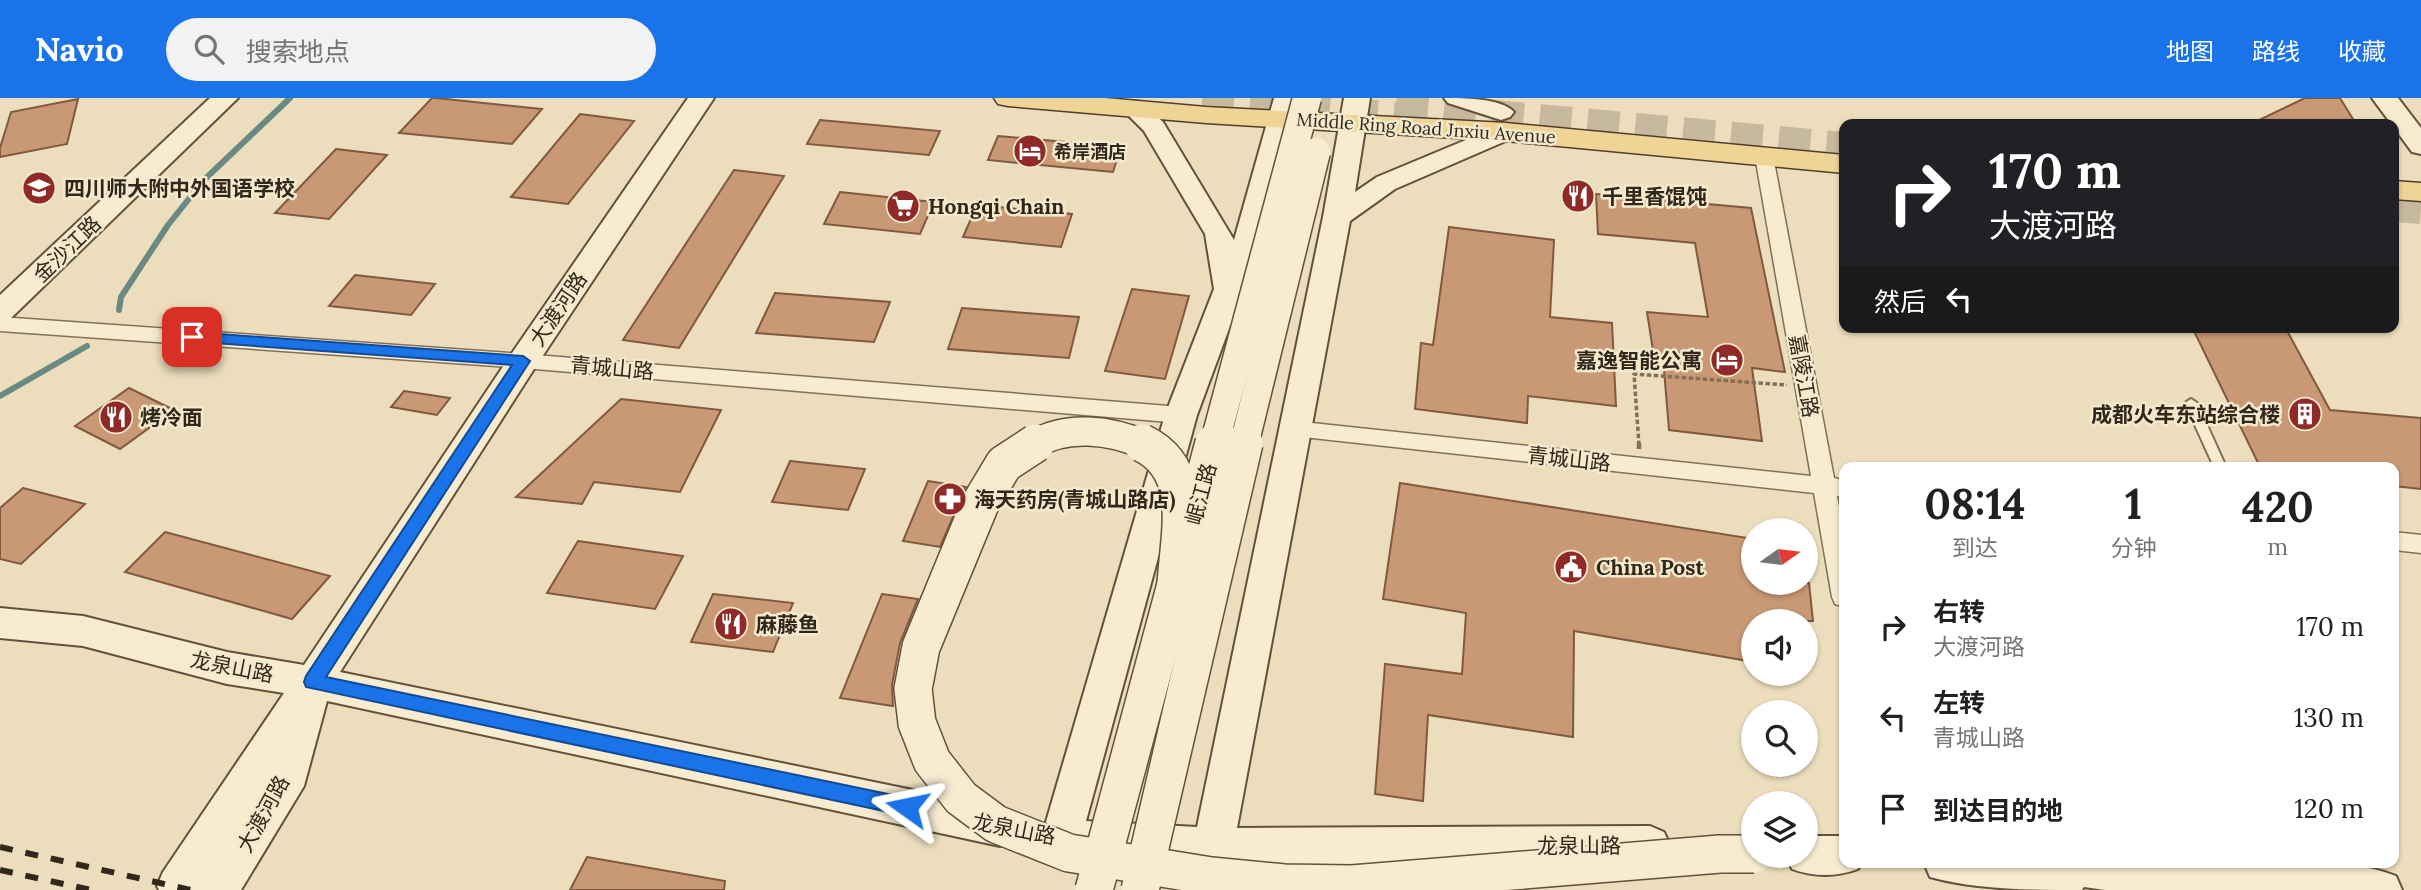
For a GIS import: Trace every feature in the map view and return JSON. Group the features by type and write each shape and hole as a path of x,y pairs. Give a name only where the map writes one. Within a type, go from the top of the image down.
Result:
{"main road":[{"name":"Middle Ring Road Jnxiu Avenue","path":"1008,98 1135,109 1361,106 1839,164"},
{"path":"1168,98 1202,101"},
{"name":"Middle Ring Road Jnxiu Avenue","path":"1503,122 1839,142"},
{"path":"2399,190 2421,192"},
{"path":"2399,212 2421,214"}],"street":[{"name":"金沙江路","path":"0,288 204,98"},
{"name":"金沙江路","path":"0,312 225,98"},
{"name":"大渡河路","path":"219,888 284,786 313,682 523,361 701,98"},
{"name":"岷江路","path":"1140,890 1329,98"},
{"path":"1457,98 1503,122"},
{"path":"2385,98 2421,146"},
{"name":"岷江路","path":"1061,839 1181,415 1230,293 1292,105"},
{"name":"岷江路","path":"1094,890 1176,584 1292,105"},
{"path":"1213,848 1293,429 1361,106"},
{"path":"1135,109 1154,127 1219,234 1230,293"},
{"path":"1337,217 1386,183 1503,122"},
{"name":"嘉陵江路","path":"1764,156 1805,387 1834,487 1839,542"},
{"name":"青城山路","path":"0,324 523,361 1181,415"},
{"name":"青城山路","path":"1293,429 1834,487"},
{"path":"1176,584 1181,496 1176,475 1156,450 1132,439 1099,431 1072,432 1041,440 1004,464 979,504 921,648 914,689 917,723 932,761 961,797 996,824 1069,852 1211,876 1284,883 1352,884 1741,854"},
{"path":"2399,542 2421,544"},
{"name":"龙泉山路","path":"0,623 83,631 227,668 313,682 1061,839 1213,848 1741,844"},
{"path":"178,886 313,682"},
{"path":"1818,844 1839,844"},
{"path":"1818,855 1839,855"},
{"path":"1983,868 2156,890"},
{"path":"2085,868 2211,883 2381,890"}],"lane":[{"path":"2191,403 2219,462"}],"path":[{"path":"1640,467 1634,374 1805,387"}],"building":[{"path":"432,98 542,109 512,144 399,133"},
{"path":"2305,98 2340,98 2353,119 2261,119"},
{"path":"78,99 67,144 0,157 0,148 11,112"},
{"path":"580,114 634,121 568,204 511,197"},
{"path":"820,120 940,131 929,155 807,144"},
{"path":"998,136 1121,147 1113,172 988,160"},
{"path":"336,149 387,155 329,219 275,213"},
{"path":"734,170 784,176 679,348 623,340"},
{"path":"840,192 934,202 920,234 824,224"},
{"path":"1596,194 1751,208 1785,372 1752,368 1762,441 1669,430 1663,358 1654,357 1647,312 1708,317 1695,243 1598,234"},
{"path":"977,205 1072,214 1061,247 963,237"},
{"path":"1449,227 1554,240 1550,317 1612,323 1616,406 1528,396 1527,423 1415,409 1421,343 1433,345"},
{"path":"355,275 435,284 411,315 329,306"},
{"path":"1132,289 1189,296 1165,379 1105,371"},
{"path":"775,293 890,302 874,342 756,333"},
{"path":"962,308 1079,317 1069,358 948,349"},
{"name":"成都火车东站综合楼","path":"2195,333 2288,333 2330,410 2421,418 2421,489 2399,487 2399,462 2258,462"},
{"path":"129,388 174,410 120,449 75,426"},
{"path":"404,391 450,398 437,415 391,407"},
{"path":"621,399 721,410 680,492 594,482 582,504 516,497"},
{"path":"790,461 865,469 848,510 772,502"},
{"path":"928,481 966,487 940,547 903,541"},
{"name":"China Post","path":"1400,483 1741,537 1741,595 1810,595 1812,609 1741,609 1741,660 1574,631 1573,737 1428,715 1423,801 1375,794 1385,664 1462,674 1466,613 1383,599"},
{"path":"23,488 85,504 21,564 0,559 0,508"},
{"path":"165,532 330,576 292,619 125,572"},
{"path":"578,541 683,556 655,609 547,593"},
{"path":"713,594 793,603 773,652 691,642"},
{"path":"882,594 918,599 900,643 892,685 893,706 840,698"},
{"path":"587,857 725,881 724,890 570,890"}],"waterway":[{"path":"119,310 121,297 168,225 204,180 290,98"},
{"path":"0,396 87,346"}],"tunnel":[{"path":"1202,101 1420,120"},
{"path":"1396,107 1839,148"},
{"path":"2399,206 2421,208"}],"railway":[{"path":"0,847 191,890"},
{"path":"0,870 91,890"}],"place":[{"name":"希岸酒店","path":"1030,151"},
{"name":"四川师大附中外国语学校","path":"39,188"},
{"name":"千里香馄饨","path":"1578,196"},
{"name":"Hongqi Chain","path":"903,206"},
{"name":"嘉逸智能公寓","path":"1727,360"},
{"name":"成都火车东站综合楼","path":"2305,414"},
{"name":"烤冷面","path":"116,417"},
{"name":"海天药房(青城山路店)","path":"950,499"},
{"name":"China Post","path":"1571,567"},
{"name":"麻藤鱼","path":"731,624"}],"route":[{"path":"192,337 523,361 313,682 907,807"}]}
